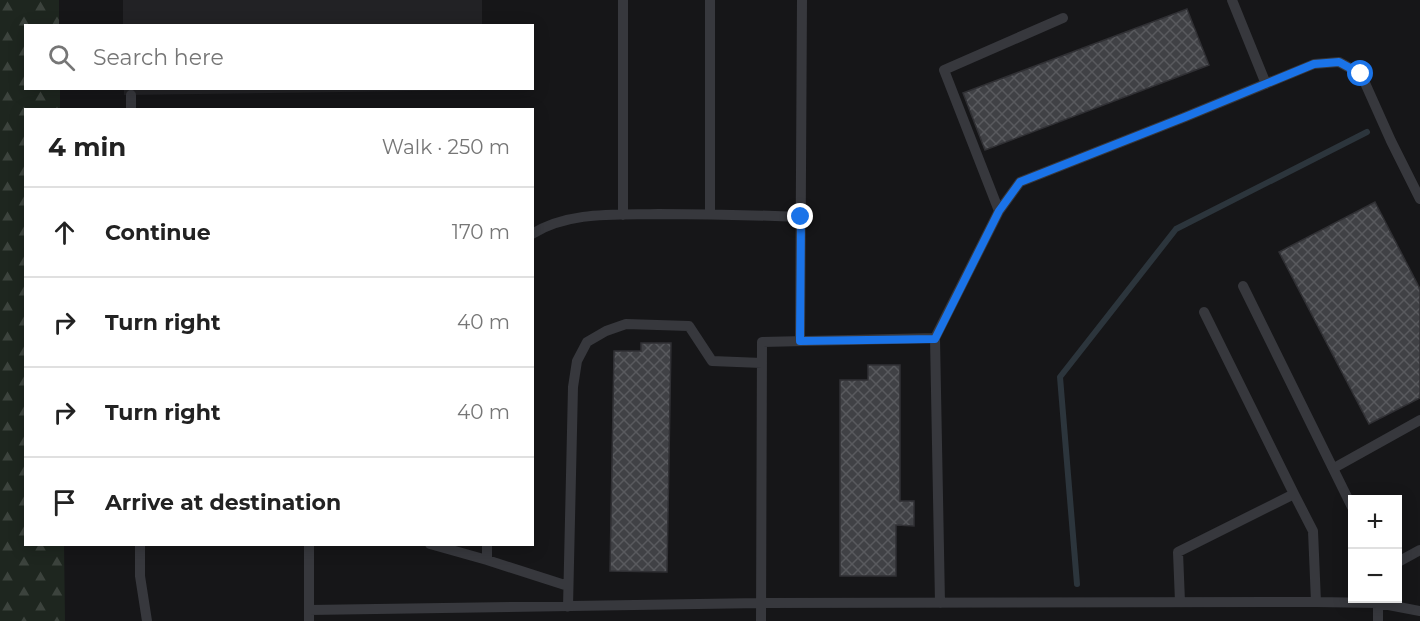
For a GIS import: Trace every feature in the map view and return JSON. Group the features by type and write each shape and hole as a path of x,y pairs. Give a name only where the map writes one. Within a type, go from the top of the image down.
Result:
{"lane":[{"path":"623,0 623,215"},
{"path":"710,0 710,214"},
{"path":"800,341 802,0"},
{"path":"1232,0 1266,84"},
{"path":"999,211 945,70 1063,18"},
{"path":"940,603 935,339 999,211 1020,182 1314,64 1339,62 1361,74 1420,199"},
{"path":"131,95 131,108"},
{"path":"534,233 546,225 590,215 710,214 801,217"},
{"path":"1243,286 1348,497"},
{"path":"1204,312 1313,531 1316,602"},
{"path":"568,607 573,387 577,361 587,342 606,331 626,324 689,326 712,361 762,363"},
{"path":"761,621 762,342 935,339"},
{"path":"1334,468 1420,420"},
{"path":"1180,602 1178,552 1294,494"},
{"path":"140,546 140,576 147,621"},
{"path":"309,546 309,616 761,603 1348,601"},
{"path":"437,546 568,586"},
{"path":"487,546 487,560"},
{"path":"1402,560 1420,550"},
{"path":"1378,603 1378,621"},
{"path":"1386,603 1420,611"}],"shaded area":[{"path":"123,0 482,0 482,24 123,24"},
{"path":"124,90 483,90 124,95"}],"green space":[{"path":"0,0 59,0 59,24 24,24 24,90 60,90 60,108 24,108 24,546 64,546 65,621 0,621"}],"building":[{"path":"1187,9 1209,65 985,150 963,93"},
{"path":"1375,202 1420,289 1420,398 1369,424 1279,252"},
{"path":"641,343 671,343 667,572 610,571 614,351 641,351"},
{"path":"868,365 900,365 900,501 914,501 914,526 896,525 896,576 840,576 840,380 868,380"}],"waterway":[{"path":"1077,584 1060,377 1176,229 1367,132"}],"route":[{"path":"801,217 800,341 935,339 999,211 1020,182 1314,64 1339,62 1361,74"}]}
